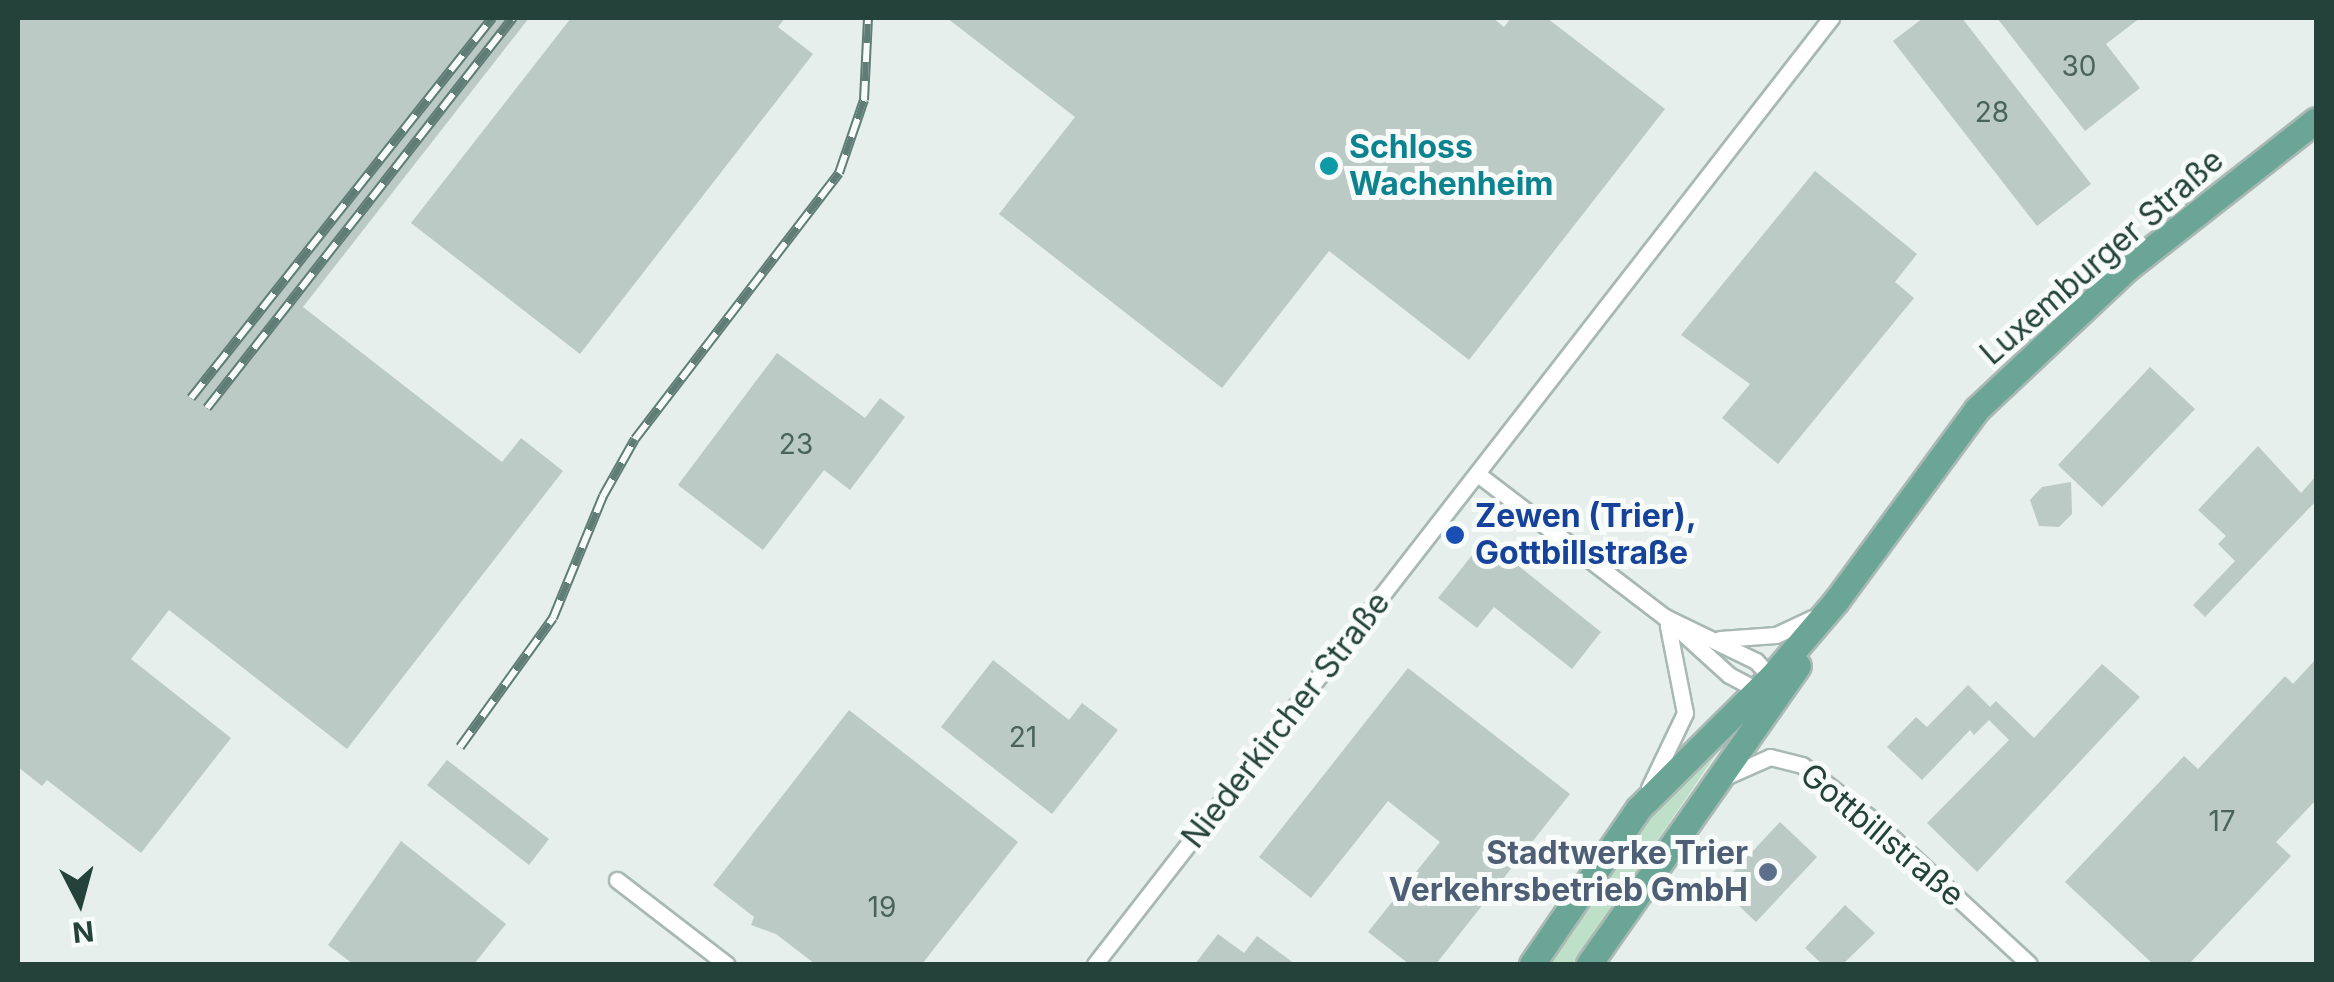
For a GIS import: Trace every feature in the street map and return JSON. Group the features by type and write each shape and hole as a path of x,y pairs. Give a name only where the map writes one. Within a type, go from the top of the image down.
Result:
{"main road":[{"name":"Luxemburger Straße","path":"1532,964 1638,810 1769,688 1977,409 2126,269 2316,120"},
{"name":"Luxemburger Straße","path":"1589,964 1720,780 1769,688"}],"street":[{"name":"Niederkircher Straße","path":"1094,964 1831,18"},
{"path":"1478,475 1665,618 1729,675 1769,688"},
{"path":"1716,638 1785,633 1836,601"},
{"path":"1665,618 1716,638 1769,688"},
{"path":"1638,810 1685,713 1682,676 1665,618"},
{"name":"Gottbillstraße","path":"1720,780 1756,760 1784,758 1874,820 2029,964"},
{"path":"618,880 726,964"}],"green space":[{"path":"1732,731 1573,964 1547,964 1663,794"}],"building":[{"path":"18,18 529,18 303,307 502,462 521,438 563,471 347,749 169,610 131,659 231,738 141,853 47,780 42,786 18,767"},
{"path":"571,18 785,18 778,27 813,54 580,354 411,223"},
{"name":"Schloss Wachenheim","path":"947,18 1493,18 1504,27 1511,18 1547,18 1665,109 1469,360 1329,251 1222,388 999,214 1075,117"},
{"path":"1923,18 1962,18 2091,184 2037,226 1893,41"},
{"path":"1997,18 2140,18 2106,44 2140,88 2085,131"},
{"path":"1815,171 1917,254 1895,282 1914,298 1778,464 1722,418 1750,384 1681,335"},
{"path":"777,353 865,418 880,398 905,417 850,490 824,470 763,550 678,485"},
{"path":"2150,367 2195,409 2102,507 2058,465"},
{"path":"2258,446 2301,493 2316,476 2316,501 2205,617 2193,605 2235,561 2218,544 2226,536 2198,510"},
{"path":"2071,482 2072,514 2059,527 2039,526 2030,500 2042,487"},
{"path":"1485,539 1601,632 1572,669 1494,607 1477,628 1438,598"},
{"path":"2316,659 2316,800 2276,842 2291,856 2189,964 2153,964 2065,882 2184,756 2198,769 2285,676 2293,684"},
{"path":"993,660 1069,720 1082,703 1118,730 1052,814 941,727"},
{"path":"2102,664 2140,697 1977,872 1927,823 2009,740 1989,720 1974,735 1970,730 1922,780 1887,747 1916,717 1927,727 1968,685 1990,707 1996,701 2034,738"},
{"path":"1408,668 1570,794 1436,964 1409,964 1368,932 1440,842 1388,801 1311,898 1259,857"},
{"path":"849,710 1018,842 922,964 815,964 776,934 751,925 754,917 713,885"},
{"path":"447,760 549,839 529,865 427,785"},
{"name":"Stadtwerke Trier Verkehrsbetrieb GmbH","path":"1780,822 1817,857 1756,922 1719,887"},
{"path":"401,841 506,924 474,964 353,964 328,945"},
{"path":"1845,905 1875,933 1843,964 1822,964 1805,948"},
{"path":"1218,934 1244,953 1257,936 1295,964 1195,964"}],"railway":[{"path":"191,398 492,18"},
{"path":"207,408 513,18"},
{"path":"460,747 553,618 603,496 635,439 839,173 864,100 868,18"}],"place":[{"name":"Schloss Wachenheim","path":"1329,166"},
{"name":"Zewen (Trier), Gottbillstraße","path":"1455,535"},
{"name":"Stadtwerke Trier Verkehrsbetrieb GmbH","path":"1768,872"}]}
